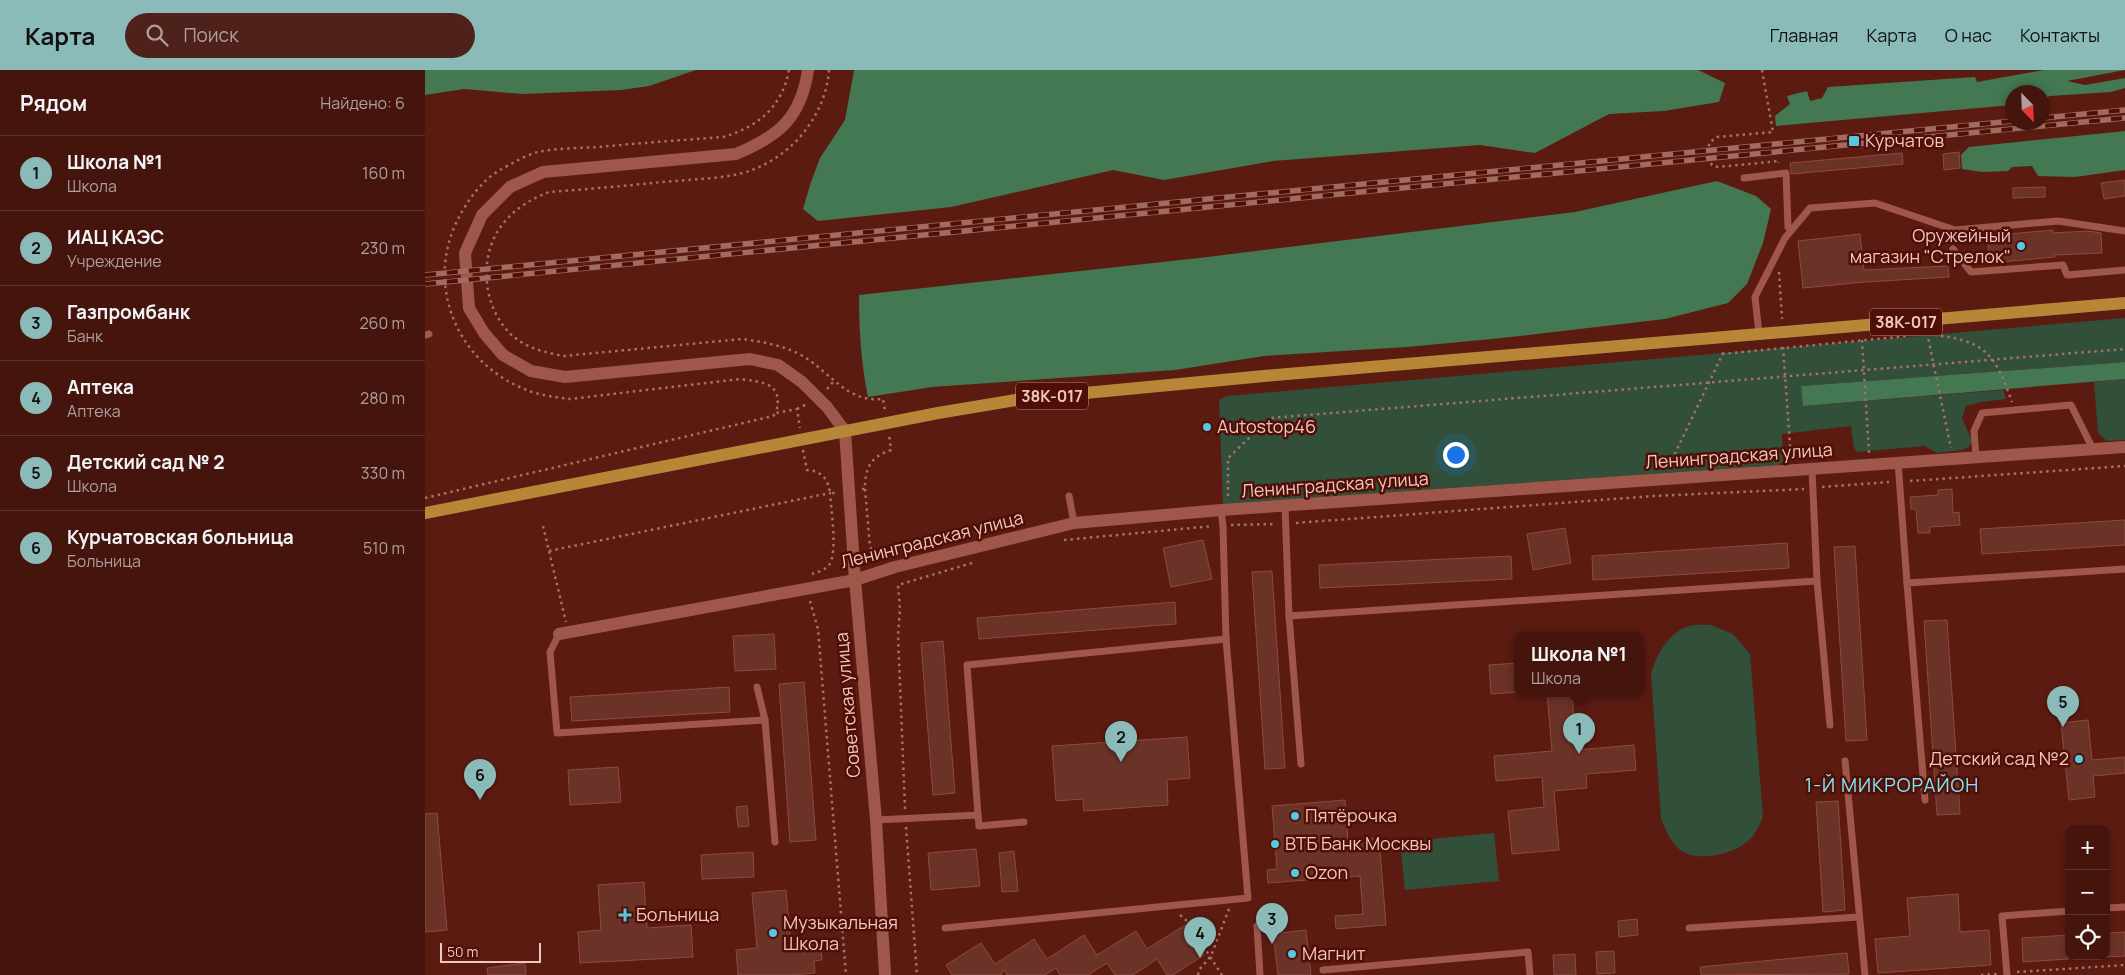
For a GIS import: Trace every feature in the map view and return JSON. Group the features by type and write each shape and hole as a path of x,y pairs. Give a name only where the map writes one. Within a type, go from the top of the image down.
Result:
{"main road":[{"name":"38К-017","path":"425,513 845,431 1022,399 1473,358 2125,303"}],"street":[{"path":"808,70 805,92 784,127 759,144 736,154 543,172 510,187 482,215 465,253 469,308 484,333 503,355 531,371 565,377 750,359 778,366 802,382 827,407 845,431"},
{"name":"Советская улица","path":"845,431 855,580 876,820 885,975"},
{"name":"Ленинградская улица","path":"564,633 855,580 895,567 1074,523 1224,510 2125,447"}],"lane":[{"path":"1744,178 1786,174 1788,227 1791,230"},
{"path":"1759,334 1755,297 1785,238 1810,208 1875,203 1955,230 2058,221 2125,231"},
{"path":"1953,249 1971,272 2063,265 2067,275 2125,270"},
{"path":"1976,457 1974,430 1982,413 2071,405 2093,450"},
{"path":"1898,462 1925,800"},
{"path":"1811,469 1817,581 1829,725"},
{"path":"1069,496 1074,523"},
{"path":"1285,506 1289,616 1301,764"},
{"path":"945,928 1247,898 1227,639 1224,510"},
{"path":"1907,583 2125,569"},
{"path":"1289,616 1817,581"},
{"path":"564,633 550,652 557,733 765,720"},
{"path":"1023,822 979,826 967,665 1227,639"},
{"path":"757,687 765,720 775,842"},
{"path":"1845,761 1865,975"},
{"path":"876,820 978,815"},
{"path":"2110,908 2125,907"},
{"path":"2007,974 2002,916 2065,911"},
{"path":"1689,928 1859,917"},
{"path":"1257,926 1260,975"},
{"path":"1323,970 1529,952 1530,975"}],"path":[{"path":"776,413 779,400 775,390 763,382 740,380 570,399 522,389 488,367 469,346 455,326 445,291 444,263 450,235 463,208 478,188 499,170 537,152 723,137 740,132 761,120 777,100 787,82 789,70"},
{"path":"1762,70 1773,132 1717,137 1709,143 1709,159 1712,164 1718,167 1779,161 1781,174"},
{"path":"502,225 494,239 487,263 488,293 498,320 515,338 543,352 564,356 742,339 780,345 802,356 844,389 861,398 870,400 883,399 891,450 881,453 871,462 865,474 865,489 870,547 874,553 885,557 893,557 895,567"},
{"path":"1778,253 1792,470"},
{"path":"1925,320 1953,459"},
{"path":"1918,335 1928,334 1956,338 1978,346 1995,359 2015,410"},
{"path":"1654,496 1730,336"},
{"path":"1722,354 1909,336"},
{"path":"1862,340 1869,464"},
{"path":"1224,510 1228,458 1270,418 2125,349"},
{"path":"425,498 797,409 807,470 814,470 823,475 828,482 830,494 833,554 829,564 823,570 803,575 817,629 846,975"},
{"path":"1286,524 1654,496 1813,488 2125,466"},
{"path":"549,551 830,494 865,489"},
{"path":"543,526 564,633"},
{"path":"1198,975 1199,970 1211,956 1233,899"},
{"path":"1170,905 1187,921 1211,956 1221,975"},
{"path":"1981,975 2125,965"}],"green space":[{"path":"425,70 696,70 649,86 621,90 522,94 464,89 425,95"},
{"path":"854,70 1698,70 1725,83 1719,102 1664,111 1609,114 1535,153 1480,145 1273,161 1164,180 1113,170 951,207 818,221 803,209 820,158 845,120"},
{"path":"2044,70 2125,70 2067,81 2085,85 2125,78 2125,88 2111,92 2050,96 2050,85 2005,85 2005,106 1776,126 1775,116 1790,104 1787,96 1807,91 1810,101 1822,98 1828,87 1975,77 1977,82"},
{"path":"2125,131 2125,170 2075,177 2038,176 2032,166 2012,167 2008,171 1982,172 1962,169 1961,155 1969,147"},
{"path":"1717,181 1756,196 1771,209 1763,243 1747,284 1728,303 1665,319 1502,338 1407,347 1264,356 1175,370 932,387 868,397 861,346 859,295 1199,258 1575,212"},
{"path":"2125,318 2125,362 1801,386 1803,406 2003,390 2006,399 1966,406 1962,418 1972,441 1969,447 1962,450 1937,453 1925,446 1857,452 1854,448 1851,426 1782,434 1783,461 1779,465 1223,504 1219,400 1227,396"},
{"path":"2125,362 2125,379 1803,406 1801,386"},
{"path":"2125,379 2125,440 2107,441 2098,433 2094,382"},
{"path":"1711,625 1733,634 1750,654 1763,817 1755,834 1745,844 1716,855 1695,856 1686,853 1676,846 1661,819 1651,673 1656,659 1668,640 1680,630 1689,626"},
{"path":"1494,833 1499,881 1405,890 1400,842"}],"building":[{"path":"1959,152 1960,168 1944,170 1943,154"},
{"path":"1902,153 1903,164 1791,174 1790,163"},
{"path":"2125,180 2125,196 2104,199 2101,183"},
{"path":"2045,187 2045,197 2013,198 2013,188"},
{"name":"Оружейный магазин \"Стрелок\"","path":"2053,230 2053,233 2088,231 2101,233 2102,253 2055,255 2055,257 1990,263 1987,236"},
{"path":"1860,234 1864,270 1948,266 1949,277 1803,288 1798,241"},
{"path":"1952,489 1953,513 1959,512 1960,525 1930,527 1930,533 1918,533 1916,509 1911,509 1910,497 1938,495 1938,490"},
{"path":"2125,520 2125,545 1982,554 1980,529"},
{"path":"1565,528 1571,563 1533,570 1527,534"},
{"path":"1203,540 1212,579 1171,587 1163,548"},
{"path":"1787,543 1789,568 1593,580 1592,556"},
{"path":"1855,546 1867,740 1846,741 1834,547"},
{"path":"1511,556 1512,579 1320,588 1319,565"},
{"path":"1272,571 1285,768 1265,769 1252,572"},
{"path":"1175,602 1176,624 979,639 977,618"},
{"path":"1947,620 1960,814 1937,815 1924,621"},
{"path":"774,634 776,669 735,671 733,636"},
{"path":"943,641 955,793 933,795 921,643"},
{"path":"1514,663 1514,692 1491,694 1489,665"},
{"path":"804,682 816,840 790,842 779,684"},
{"path":"729,687 730,712 572,721 570,697"},
{"path":"1547,697 1572,697 1576,750 1634,745 1636,770 1586,774 1587,788 1554,791 1559,850 1512,854 1508,811 1544,807 1542,777 1496,781 1494,756 1552,751"},
{"name":"Детский сад №2","path":"2088,720 2092,760 2125,757 2125,773 2093,776 2095,797 2069,800 2061,723"},
{"path":"1187,737 1190,778 1167,780 1168,805 1084,811 1083,799 1056,801 1052,746"},
{"path":"618,767 621,802 570,805 568,770"},
{"path":"1345,800 1348,841 1379,838 1386,925 1336,929 1335,916 1363,914 1360,876 1268,883 1267,870 1277,869 1272,806"},
{"path":"1838,801 1845,910 1823,912 1816,802"},
{"path":"747,806 749,826 738,827 736,807"},
{"path":"437,813 447,930 425,932 425,814"},
{"path":"976,849 980,886 931,890 928,853"},
{"path":"1014,851 1018,891 1002,892 999,853"},
{"path":"753,852 754,877 702,879 701,855"},
{"path":"644,882 647,928 691,925 693,957 580,963 578,932 601,930 598,885"},
{"name":"Музыкальная Школа","path":"786,890 791,945 813,943 813,950 821,949 822,960 814,961 815,973 738,975 736,950 757,948 752,893"},
{"path":"1958,894 1960,932 1989,930 1991,965 1878,973 1875,939 1910,936 1907,898"},
{"path":"1637,919 1638,935 1619,937 1618,921"},
{"path":"1185,925 1204,955 1173,975 1167,975 1157,959 1133,975 1115,975 1107,963 1088,975 1060,975 1056,968 1045,975 1007,975 1005,970 1001,973 1002,975 952,975 946,965 981,943 995,964 1034,939 1047,959 1084,935 1097,955 1136,931 1147,949"},
{"name":"Магнит","path":"1306,930 1311,975 1278,975 1273,934"},
{"path":"2125,932 2125,956 2110,957 2110,933"},
{"path":"2065,935 2065,959 2023,962 2022,938"},
{"path":"1614,951 1615,973 1597,974 1596,952"},
{"path":"1847,953 1849,974 1701,975 1700,967"},
{"path":"1575,954 1576,975 1554,975 1553,955"},
{"path":"525,963 526,975 488,975 487,968"}],"railway":[{"path":"2050,117 2125,110"},
{"path":"425,284 2125,118"},
{"path":"425,275 2005,122"}],"place":[{"name":"Курчатов","path":"1854,141"},
{"name":"Оружейный магазин \"Стрелок\"","path":"2021,246"},
{"name":"Autostop46","path":"1207,427"},
{"name":"Детский сад № 2","path":"2063,727"},
{"name":"Школа №1","path":"1579,754"},
{"name":"Детский сад №2","path":"2079,759"},
{"name":"ИАЦ КАЭС","path":"1121,762"},
{"name":"Курчатовская больница","path":"480,800"},
{"name":"Пятёрочка","path":"1295,816"},
{"name":"ВТБ Банк Москвы","path":"1275,844"},
{"name":"Ozon","path":"1295,873"},
{"name":"Больница","path":"625,915"},
{"name":"Музыкальная Школа","path":"773,933"},
{"name":"Газпромбанк","path":"1272,944"},
{"name":"Магнит","path":"1292,954"},
{"name":"Аптека","path":"1200,958"}],"district":[{"name":"1-Й МИКРОРАЙОН","path":"1892,785"}]}
